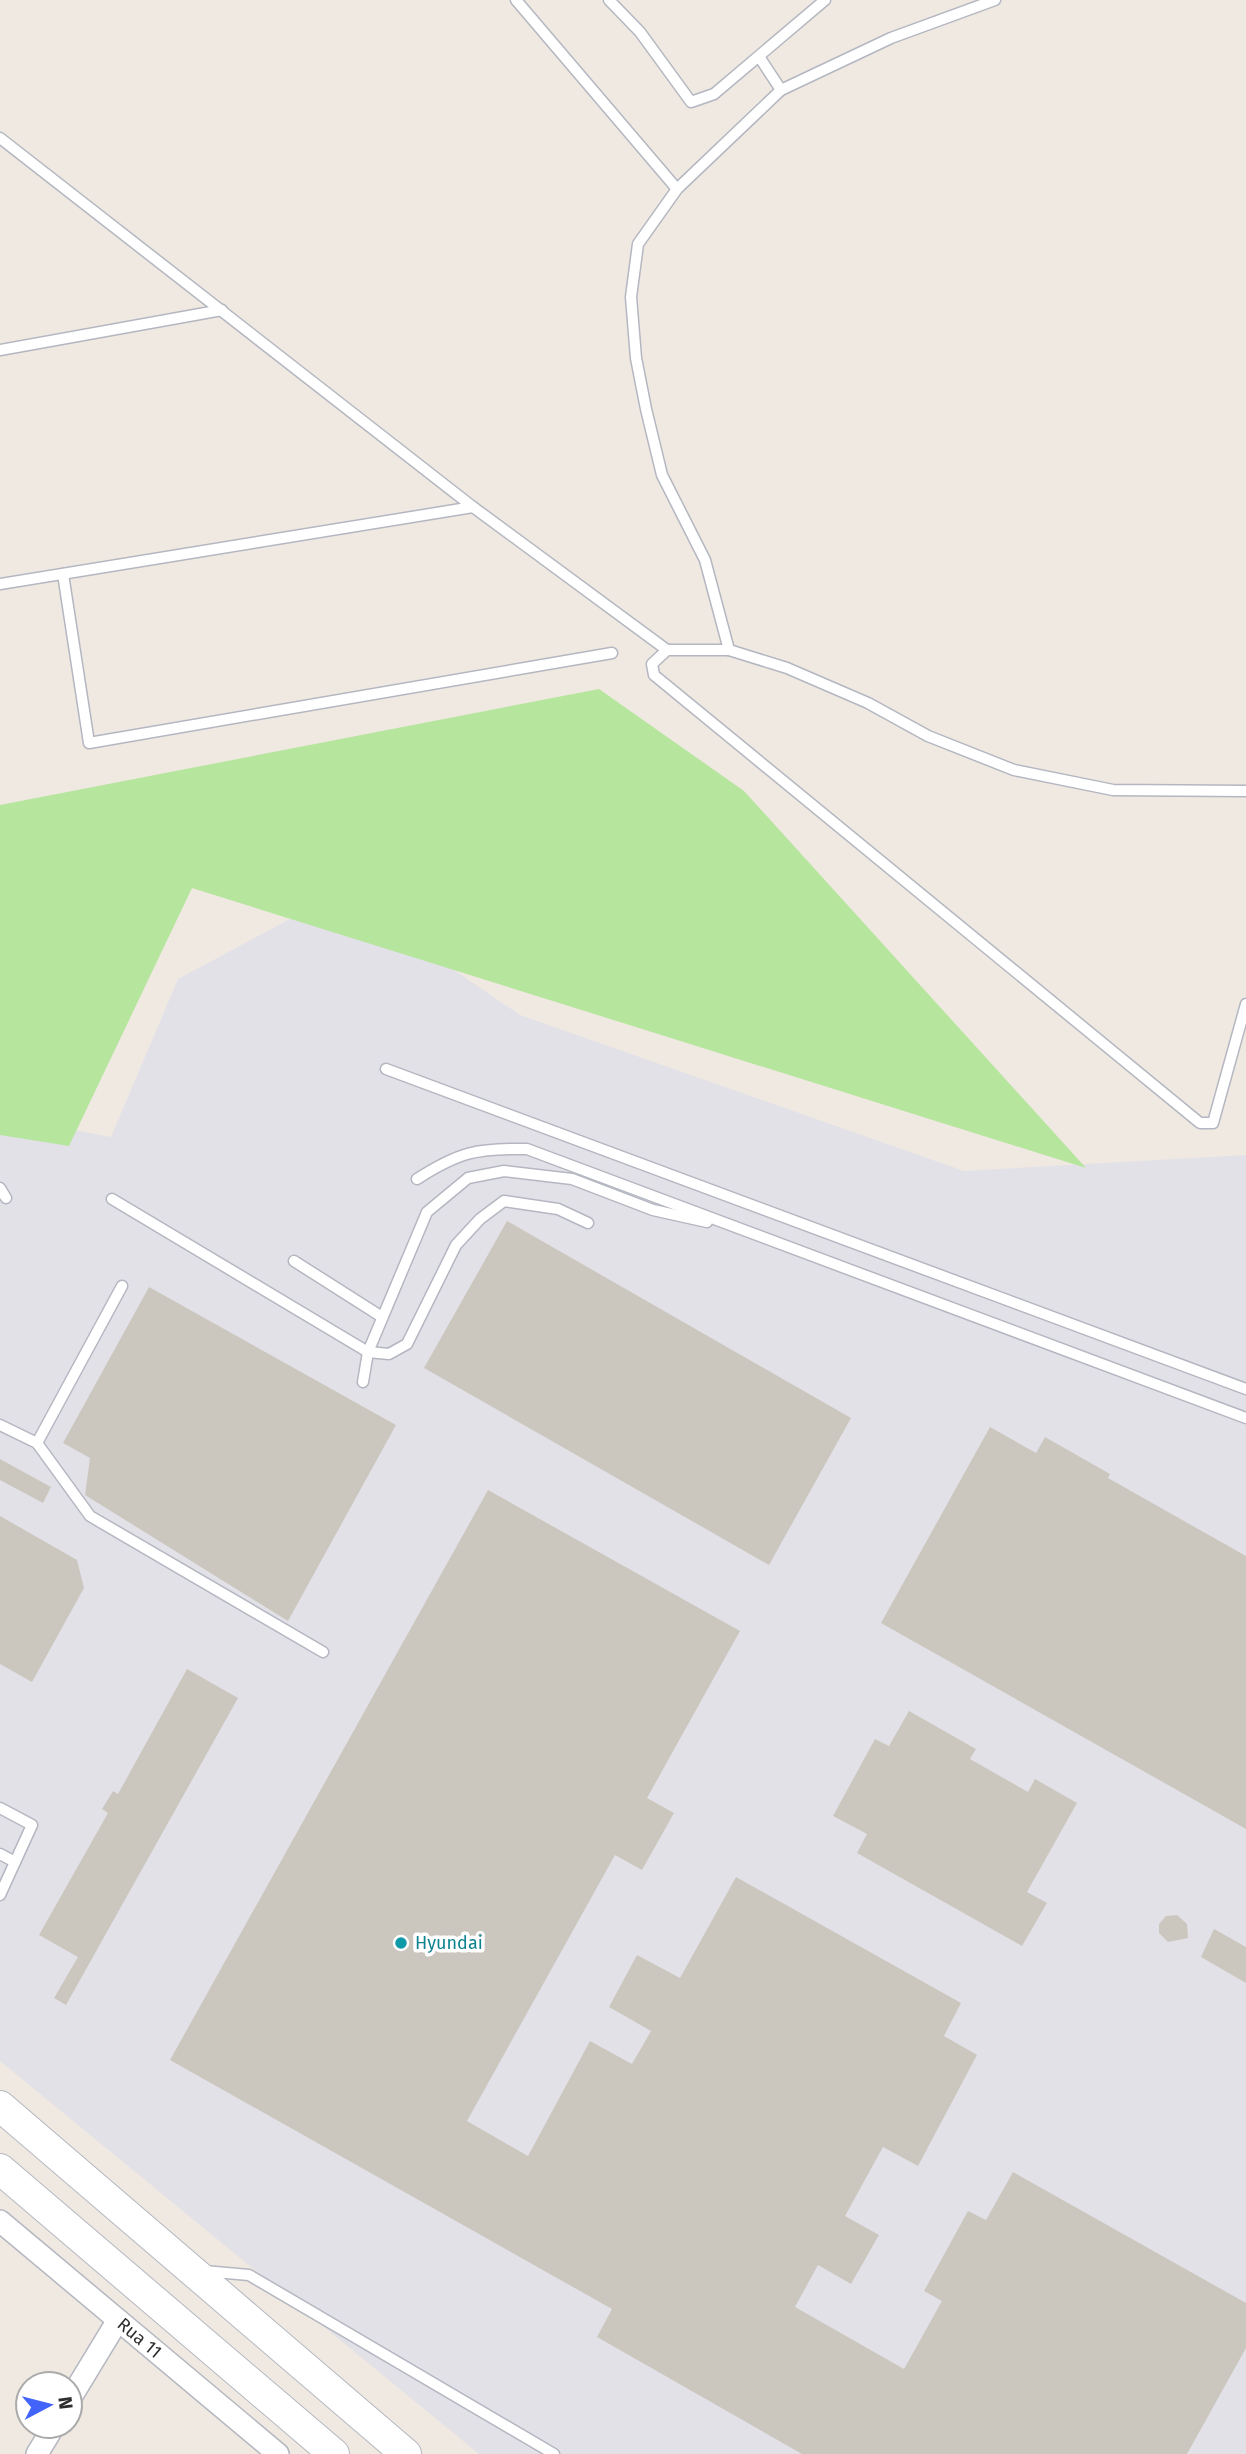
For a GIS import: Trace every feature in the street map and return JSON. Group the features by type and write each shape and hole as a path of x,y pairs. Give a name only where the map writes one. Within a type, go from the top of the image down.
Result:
{"main road":[{"path":"0,2106 195,2270 406,2454"},
{"path":"0,2169 334,2454"}],"street":[{"name":"Rua 11","path":"0,2221 275,2453"},
{"path":"84,2376 118,2320"}],"lane":[{"path":"516,0 677,189"},
{"path":"609,0 640,32 691,102 714,94 760,58 825,0"},
{"path":"729,650 705,560 662,475 636,358 631,297 638,244 677,189 781,90 891,38 995,0"},
{"path":"760,58 781,90"},
{"path":"0,138 473,508 667,650 729,650 788,668 867,703 928,736 1014,770 1113,790 1246,791"},
{"path":"0,350 222,310"},
{"path":"0,584 473,508"},
{"path":"63,573 89,743 612,653"},
{"path":"667,650 652,664 654,675 1200,1123 1213,1123 1246,1004"},
{"path":"386,1069 1246,1389"},
{"path":"416,1179 450,1158 488,1149 527,1149 1246,1418"},
{"path":"363,1382 368,1352 426,1212 468,1178 505,1171 572,1179 653,1210 685,1219 725,1223"},
{"path":"112,1199 368,1352 389,1354 407,1344 456,1245 480,1219 504,1201 558,1209 588,1223"},
{"path":"293,1261 382,1317"},
{"path":"37,1443 122,1286"},
{"path":"0,1425 37,1443 90,1516 323,1652"},
{"path":"0,1808 33,1825 0,1895"},
{"path":"0,1854 15,1862"},
{"path":"195,2270 249,2275 554,2454"}],"shaded area":[{"path":"290,919 416,944 520,1015 964,1171 1246,1155 1246,2454 479,2454 0,2061 0,1116 111,1137 178,979"}],"green space":[{"path":"599,689 744,791 1086,1168 192,888 69,1146 0,1135 0,805"}],"building":[{"path":"507,1221 851,1418 769,1565 424,1368"},
{"path":"149,1287 396,1425 288,1621 85,1495 90,1458 63,1443"},
{"path":"990,1427 1036,1453 1045,1437 1110,1474 1108,1478 1246,1556 1246,1829 881,1623"},
{"path":"0,1459 51,1487 43,1503 0,1480"},
{"path":"488,1490 740,1631 647,1798 674,1813 642,1870 615,1855 467,2121 528,2156 590,2041 632,2064 651,2031 609,2007 637,1955 680,1978 736,1877 961,2003 944,2036 977,2055 918,2166 883,2147 845,2216 879,2235 851,2284 818,2265 795,2307 904,2369 942,2301 924,2291 968,2211 986,2220 1013,2172 1246,2303 1246,2348 1187,2454 802,2454 597,2337 612,2309 170,2060"},
{"path":"0,1516 77,1560 84,1588 32,1682 0,1664"},
{"path":"187,1669 238,1698 66,2005 54,1998 78,1957 39,1935 108,1813 102,1809 113,1791 118,1794"},
{"path":"909,1711 976,1749 970,1759 1028,1792 1035,1779 1077,1803 1027,1892 1047,1903 1022,1946 857,1853 867,1834 833,1816 875,1739 889,1746"},
{"path":"1177,1915 1187,1924 1188,1938 1168,1942 1159,1933 1159,1924 1166,1916"},
{"path":"1214,1929 1246,1947 1246,1983 1201,1957"}],"place":[{"name":"Hyundai","path":"401,1943"}]}
